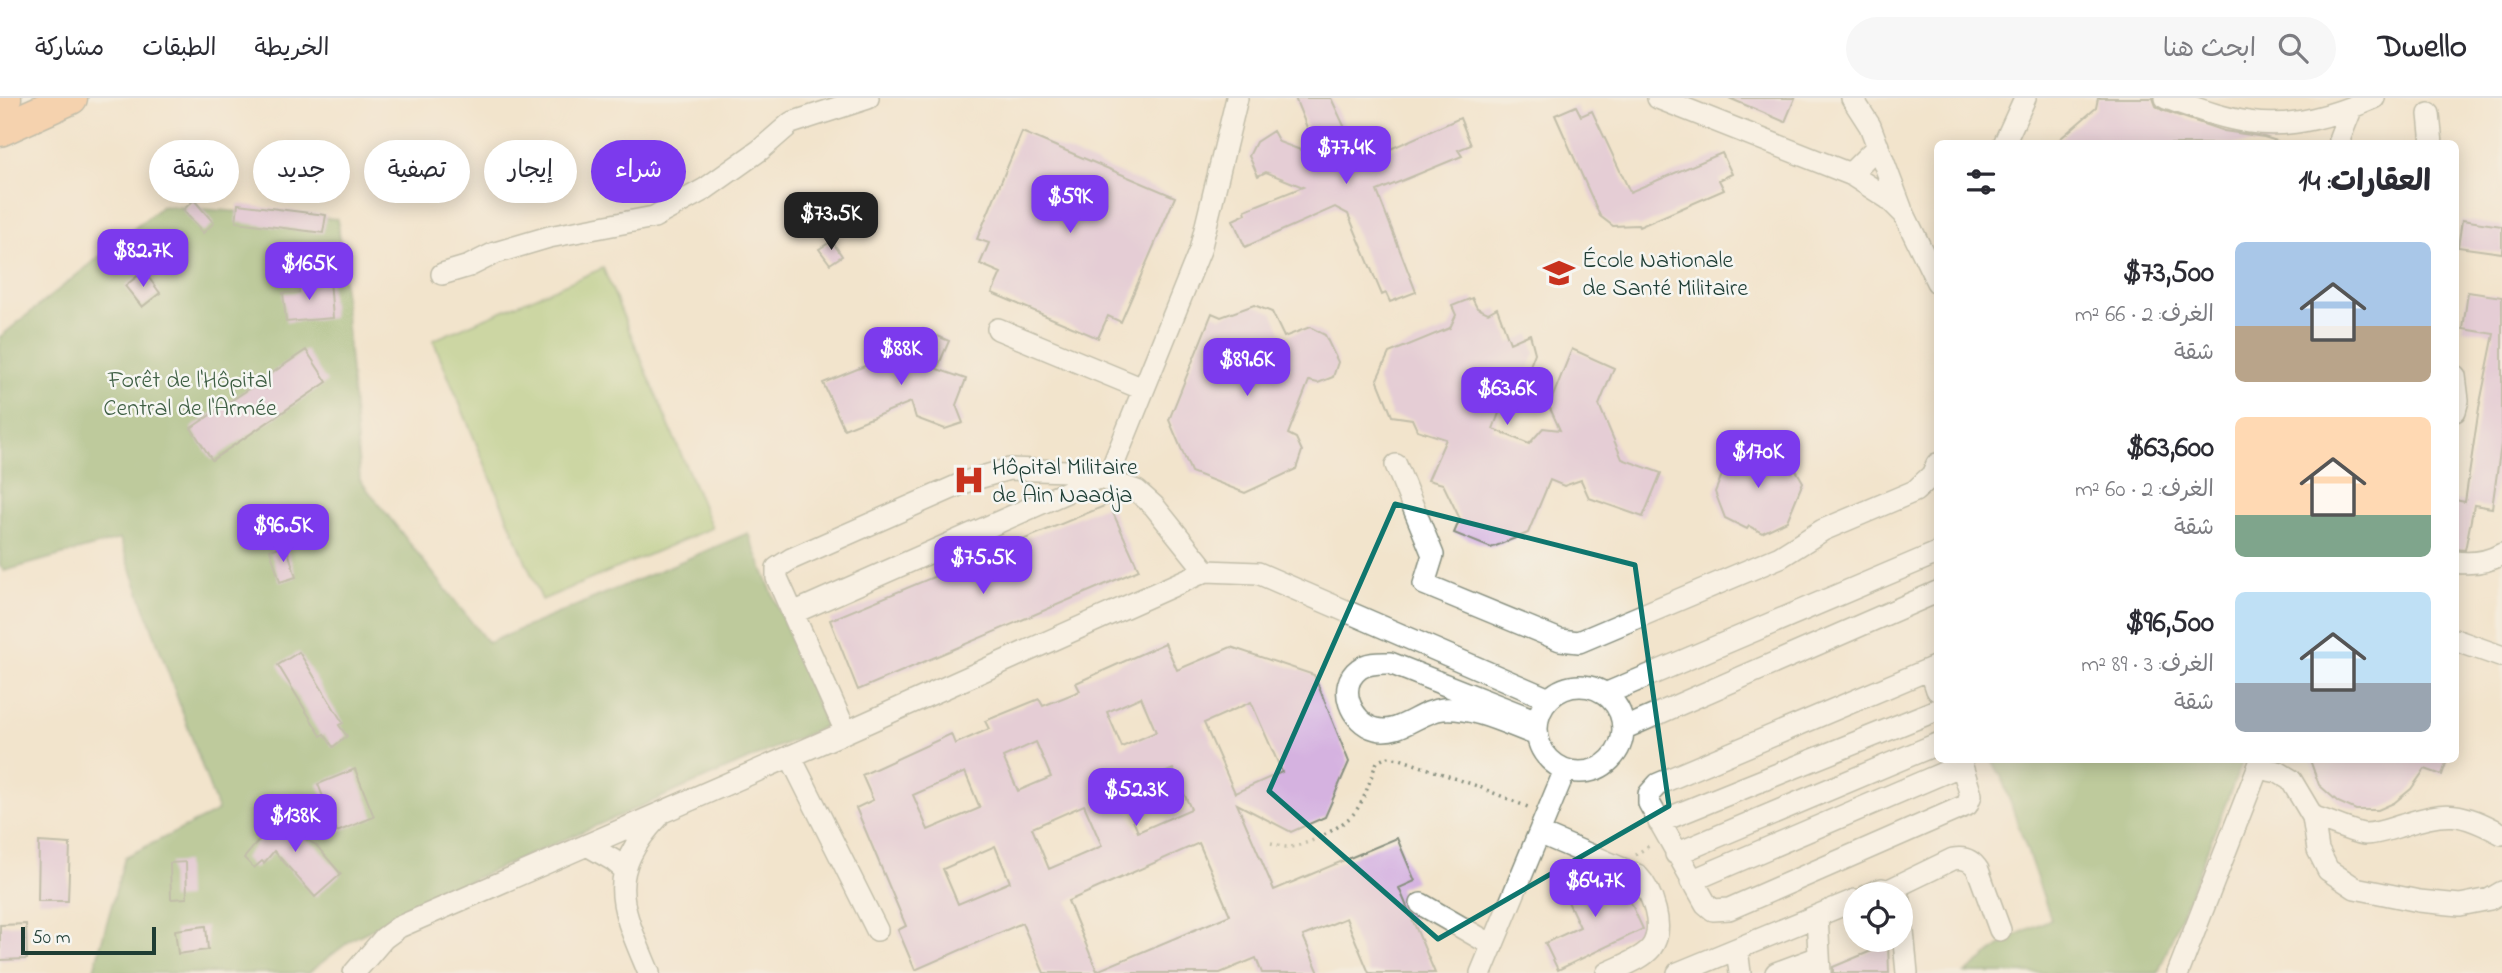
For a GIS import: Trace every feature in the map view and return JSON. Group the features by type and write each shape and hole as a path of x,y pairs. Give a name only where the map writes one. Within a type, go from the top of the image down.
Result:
{"highway":[{"path":"0,100 5,98"},
{"path":"0,130 71,98"}],"lane":[{"path":"442,274 468,266 495,253 549,237 654,217 705,189 760,150 790,124 868,98"},
{"path":"793,613 1101,480 1143,389 1200,250 1237,98"},
{"path":"1658,98 1850,174 1874,188 1903,214"},
{"path":"1852,98 1870,126 1903,214 1934,276"},
{"path":"2006,140 2025,98"},
{"path":"2166,98 2222,117 2250,123 2305,122 2374,98"},
{"path":"2340,140 2351,107"},
{"path":"2429,114 2432,140"},
{"path":"2305,122 2325,140"},
{"path":"1850,174 1878,146"},
{"path":"998,329 1143,389"},
{"path":"1396,465 1433,555 1424,584 1560,640 1579,642 1780,558 1823,530 1915,491 1934,471"},
{"path":"846,732 777,578 778,568 804,553 968,481 1009,469 1067,471 1137,491 1154,506 1206,571"},
{"path":"1605,694 1934,554"},
{"path":"2459,563 2469,564 2494,559 2502,554"},
{"path":"354,973 384,937 399,927 1206,571 1258,573 1549,699"},
{"path":"1623,729 1934,593"},
{"path":"2459,641 2500,656"},
{"path":"1374,663 1390,663 1436,681 1537,728 1460,710 1440,709 1391,729 1376,729 1362,723 1352,712 1348,695 1350,681 1359,670 1374,663"},
{"path":"1934,668 1658,784 1651,790 1649,798 1691,881 1709,907 1729,909 1967,805 1971,795 1961,763"},
{"path":"1436,681 1441,691 1440,709"},
{"path":"1581,686 1591,687 1605,694 1616,705 1623,729 1620,745 1612,758 1603,766 1589,772 1565,770 1550,761 1542,750 1537,728 1541,711 1549,699 1566,688 1581,686"},
{"path":"1662,828 1934,711"},
{"path":"1676,853 1934,745"},
{"path":"790,756 877,930"},
{"path":"1691,881 1959,763"},
{"path":"2178,973 2259,764 2291,780 2313,817 2319,850 2328,870 2355,888 2419,901 2460,905 2490,898 2502,892"},
{"path":"1481,973 1565,770"},
{"path":"649,973 625,915 621,890 625,870 640,838 662,813"},
{"path":"2313,817 2362,834 2379,833 2448,813 2477,821 2502,834"},
{"path":"1543,824 1637,875 1643,881 1655,909 1657,930 1652,946 1643,955 1607,973"},
{"path":"587,845 625,870"},
{"path":"1912,882 1953,859 1963,858 1975,864 2000,930"},
{"path":"1421,904 1492,945"},
{"path":"1678,973 1843,905"},
{"path":"1776,973 1819,965 1817,916"},
{"path":"1737,949 1740,973"},
{"path":"1902,952 1907,973"}],"path":[{"path":"1271,843 1286,847 1303,844 1338,827 1355,812 1367,790 1377,762 1387,757 1477,786 1543,824"},
{"path":"1627,861 1662,828"}],"highlighted area":[{"path":"1395,504 1635,565 1669,806 1438,939 1269,791"}],"green space":[{"name":"Forêt de l'Hôpital Central de l'Armée","path":"162,206 338,219 360,480 488,643 748,533 826,726 478,877 354,938 308,973 93,973 125,857 218,811 120,539 4,571 0,565 0,337"},
{"path":"603,268 712,528 542,600 433,340"},
{"path":"1994,763 2242,763 2158,973 1965,973 2013,936 2051,919 2001,776"}],"building":[{"path":"1295,98 1331,98 1357,154 1368,159 1460,118 1471,145 1458,150 1462,156 1377,191 1416,292 1390,302 1386,293 1382,295 1348,214 1335,207 1245,247 1233,220 1246,214 1245,210 1303,187 1266,172 1258,176 1249,156 1256,142 1273,131 1279,142 1319,157"},
{"path":"1729,98 1795,98 1785,122"},
{"path":"2098,98 2153,98 2156,106 2162,110 2224,131 2274,140 2059,140 2096,108"},
{"path":"1576,106 1581,116 1592,111 1630,192 1722,153 1732,174 1719,180 1724,190 1639,227 1613,226 1600,216 1555,115"},
{"path":"1022,132 1175,197 1121,322 1108,316 1098,338 992,293 1001,273 980,264 989,243 977,239"},
{"path":"191,203 197,203 214,223 203,233 183,210"},
{"path":"238,204 326,215 323,233 236,222"},
{"path":"2462,220 2502,226 2502,253 2459,247"},
{"path":"832,241 842,256 830,264 819,249"},
{"path":"144,271 160,293 142,307 125,286"},
{"path":"330,280 333,318 286,322 283,293 299,292 298,283"},
{"path":"2468,292 2502,297 2502,438 2492,508 2474,505 2465,550 2459,549 2459,501 2465,502 2479,408 2494,334 2463,329"},
{"path":"1472,298 1477,308 1488,313 1497,308 1510,343 1530,334 1535,353 1524,381 1509,387 1493,429 1529,444 1543,428 1560,430 1549,406 1572,349 1614,368 1599,405 1622,459 1661,473 1643,517 1589,498 1581,480 1564,486 1550,480 1528,533 1491,548 1454,533 1460,519 1443,484 1428,480 1446,439 1417,430 1412,419 1392,416 1377,379 1389,353 1450,328 1456,315 1452,306"},
{"path":"1254,305 1272,312 1284,337 1310,327 1325,335 1338,362 1333,377 1318,383 1309,381 1288,434 1296,438 1302,451 1296,469 1245,493 1191,472 1169,420 1212,313 1221,317"},
{"path":"922,329 949,341 937,369 966,379 956,405 963,423 945,429 916,418 911,402 844,429 823,383 914,346"},
{"path":"306,350 327,382 212,460 191,428"},
{"path":"1757,446 1783,458 1792,472 1796,470 1803,482 1787,521 1762,533 1725,518 1715,492 1730,455"},
{"path":"1109,504 1139,570 858,690 830,620"},
{"path":"286,545 296,577 280,582 270,550"},
{"path":"1165,643 1177,670 1231,647 1314,675 1349,762 1325,817 1291,832 1237,804 1274,890 1397,838 1415,881 1399,888 1435,973 1369,973 1346,918 1303,936 1319,973 1262,973 1256,958 1220,973 1044,973 1022,923 915,970 898,930 906,926 856,808 873,800 862,775 951,734 955,744 989,729 985,721 1039,699 1043,706 1080,691 1076,683","holes":["1141,697 1156,732 1122,747 1107,712","1251,702 1282,772 1235,793 1204,723","1036,742 1051,777 1018,791 1003,757","1173,769 1191,809 1138,832 1121,792","965,772 980,808 928,830 913,795","1084,805 1102,846 1049,869 1032,828","1199,843 1230,915 1097,971 1068,901","995,846 1010,882 958,904 943,869"]},
{"path":"299,652 343,723 339,725 347,736 333,747 324,734 321,736 278,665"},
{"path":"2311,763 2446,763 2442,775 2425,769 2411,789 2394,803 2378,810 2356,810 2338,802 2319,785"},
{"path":"355,769 374,817 337,832 318,784"},
{"path":"287,807 300,819 290,830 316,845 341,874 315,897 274,851 264,863 262,861 254,868 244,858"},
{"path":"39,842 70,844 68,901 38,901"},
{"path":"186,862 187,898 171,899 170,863"},
{"path":"1597,872 1622,883 1643,929 1558,970 1545,943 1580,927 1562,889"},
{"path":"26,924 27,959 0,960 0,925"},
{"path":"206,926 208,950 178,954 175,930"},
{"path":"1869,952 1888,952 1889,973 1833,973 1833,967"}],"place":[{"name":"École Nationale de Santé Militaire","path":"1559,273"},
{"name":"Hôpital Militaire de Ain Naadja","path":"969,480"}]}
